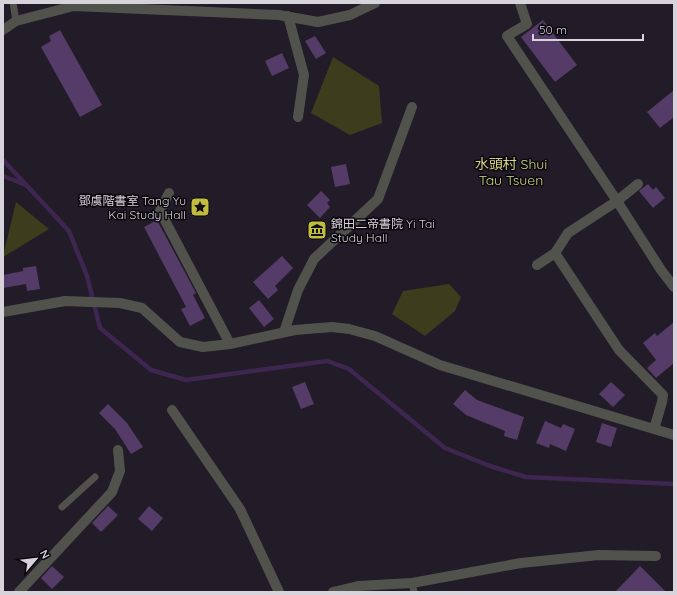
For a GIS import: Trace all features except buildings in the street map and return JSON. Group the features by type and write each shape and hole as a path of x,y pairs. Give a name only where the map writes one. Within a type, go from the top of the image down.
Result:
{"street":[{"path":"3,30 16,21 74,6 288,16 318,22 350,15 375,3"},
{"path":"520,3 527,24 507,36 617,201 660,270 674,287"},
{"path":"288,16 304,75 298,117"},
{"path":"284,332 298,290 314,259 378,199 412,107"},
{"path":"537,265 555,253 568,233 617,201 638,184"},
{"path":"169,193 160,211 230,344"},
{"path":"555,253 619,350 662,395 662,402 654,428"},
{"path":"3,312 65,301 120,303 142,308 172,336 188,345 203,347 230,344 284,332 332,327 358,330 383,339 440,365 674,435"},
{"path":"172,410 240,509 280,592"},
{"path":"19,592 112,492 120,471 118,450"},
{"path":"333,592 358,586 413,588 521,563 599,555 656,556"}],"lane":[{"path":"14,6 16,21"},
{"path":"62,507 95,477"}],"shaded area":[{"path":"333,57 379,86 382,123 350,135 311,113"},
{"path":"16,202 49,229 3,257 3,256"},
{"path":"449,284 461,297 455,311 425,336 392,314 403,291"}],"waterway":[{"path":"3,160 69,231 87,276 100,328 151,370 186,380 327,361 349,369 445,448 490,466 526,477 674,484"},
{"path":"3,176 26,185"}],"place":[{"name":"鄧虞階書室 Tang Yu Kai Study Hall","path":"200,207"},
{"name":"錦田二帝書院 Yi Tai Study Hall","path":"317,230"}],"district":[{"name":"水頭村 Shui Tau Tsuen","path":"511,172"}]}
